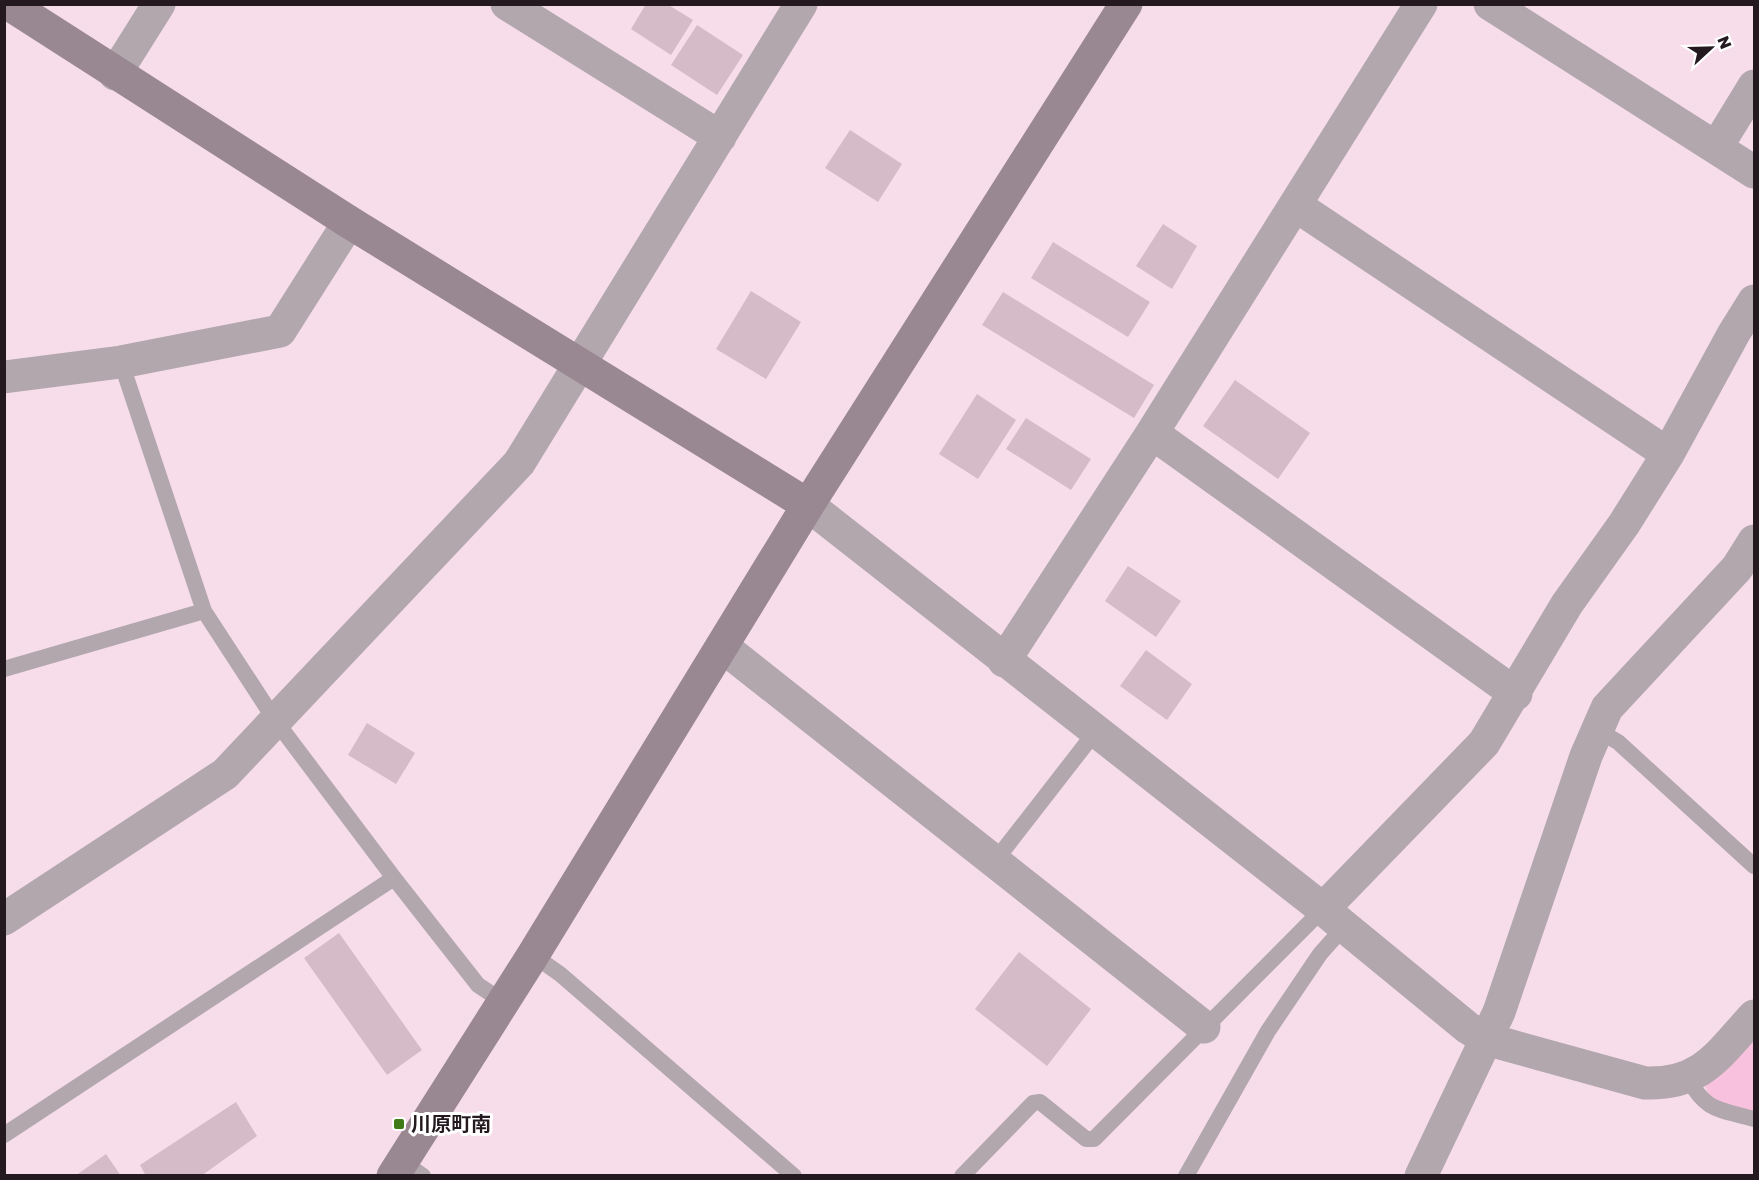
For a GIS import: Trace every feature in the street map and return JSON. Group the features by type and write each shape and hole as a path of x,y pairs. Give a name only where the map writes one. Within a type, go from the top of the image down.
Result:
{"street":[{"path":"9,4 349,222 808,505 1334,918 1468,1028 1486,1039 1645,1083 1664,1084 1688,1078 1716,1058 1755,1016"},
{"path":"115,74 159,4"},
{"path":"507,4 720,137"},
{"path":"4,919 225,774 519,463 801,4"},
{"path":"406,1171 502,1001 533,956 808,505 1126,4"},
{"path":"1004,661 1152,433 1421,4"},
{"path":"1490,4 1755,172"},
{"path":"1716,148 1755,86"},
{"path":"1295,205 1668,454"},
{"path":"4,377 121,362 280,331 349,222"},
{"path":"1334,918 1484,743 1516,694 1567,604 1624,524 1668,454 1734,333 1755,301"},
{"path":"1152,433 1516,694"},
{"path":"1421,1176 1499,1011 1597,730 1615,697 1746,576 1755,541"},
{"path":"723,647 1204,1027"}],"lane":[{"path":"121,362 204,611 275,720 394,878 478,985 502,1001"},
{"path":"4,669 204,611"},
{"path":"1597,730 1618,742 1755,866"},
{"path":"995,861 1096,731"},
{"path":"4,1135 394,878"},
{"path":"962,1176 1033,1103 1040,1102 1086,1139 1094,1139 1204,1027 1334,918"},
{"path":"1186,1176 1268,1031 1320,954 1334,918"},
{"path":"533,956 560,974 794,1176"},
{"path":"1688,1078 1702,1101 1710,1107 1755,1119"}],"shaded area":[{"path":"1754,1034 1754,1113 1712,1101 1705,1086"}],"building":[{"path":"646,4 667,4 693,20 671,55 631,29"},
{"path":"697,25 743,55 717,95 671,65"},
{"path":"850,130 902,164 878,202 825,168"},
{"path":"1163,224 1197,246 1172,289 1136,266"},
{"path":"1053,242 1150,302 1128,337 1031,278"},
{"path":"751,291 801,322 766,379 716,349"},
{"path":"1003,292 1154,385 1134,418 982,325"},
{"path":"1235,380 1310,433 1278,479 1203,426"},
{"path":"977,394 1016,420 978,479 939,454"},
{"path":"1026,418 1091,459 1071,490 1006,449"},
{"path":"1128,566 1181,601 1156,637 1105,601"},
{"path":"1146,650 1192,684 1167,720 1120,686"},
{"path":"367,723 415,753 396,784 348,755"},
{"path":"339,933 422,1050 387,1075 304,958"},
{"path":"1019,952 1091,1009 1047,1066 975,1009"},
{"path":"236,1102 257,1136 201,1176 146,1176 140,1165"},
{"path":"106,1154 121,1176 75,1176"}],"place":[{"name":"川原町南","path":"399,1124"}]}
